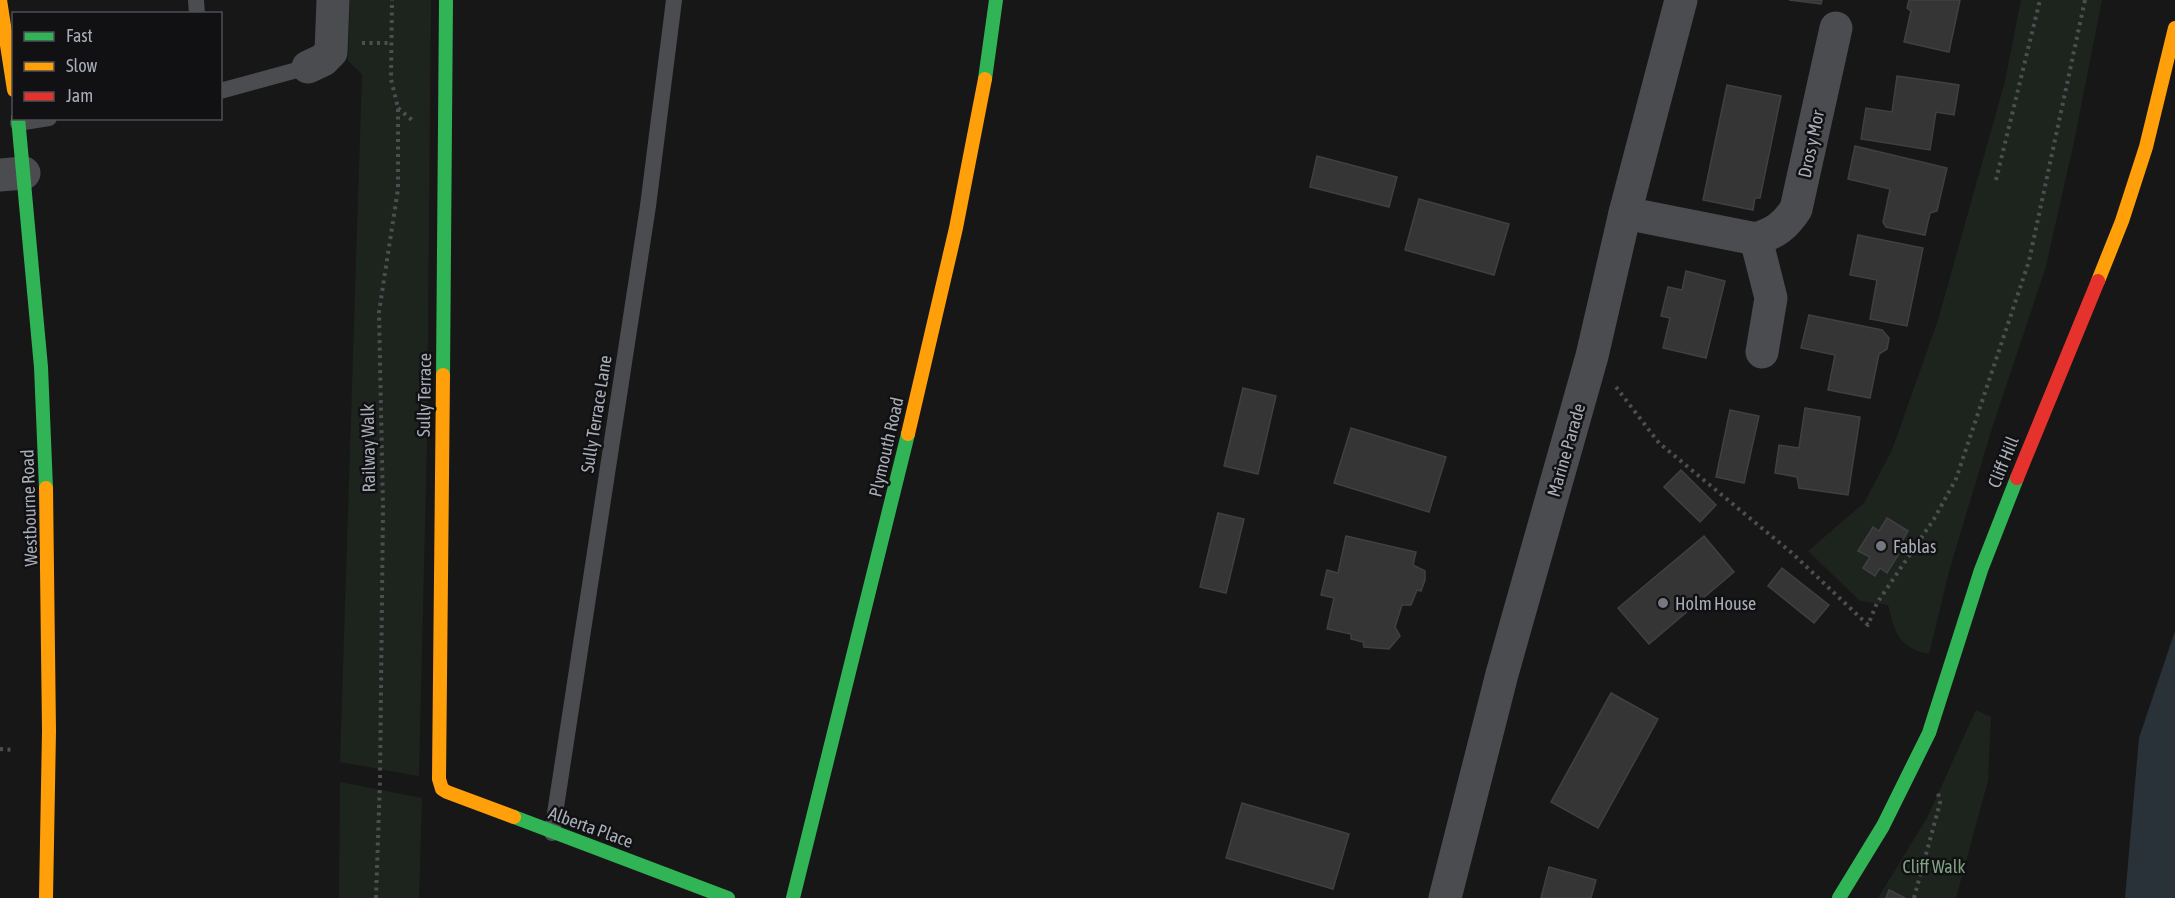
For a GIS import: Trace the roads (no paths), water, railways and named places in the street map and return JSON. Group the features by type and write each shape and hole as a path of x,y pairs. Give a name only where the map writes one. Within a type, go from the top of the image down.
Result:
{"street":[{"path":"0,0 12,77"},
{"path":"308,67 323,60 331,52 333,0"},
{"name":"Sully Terrace","path":"442,789 437,771 437,759 446,0"},
{"name":"Plymouth Road","path":"793,898 849,680 974,149 996,0"},
{"name":"Marine Parade","path":"1445,898 1502,674 1592,356 1625,213 1681,0"},
{"name":"Dros y Mor","path":"1756,239 1774,233 1787,223 1796,208 1836,28"},
{"name":"Cliff Hill","path":"1839,898 1883,826 1929,733 1981,570 2001,516 2122,221 2146,147 2175,28"},
{"name":"Westbourne Road","path":"18,121 12,174 41,367 48,525 50,628 46,898"},
{"path":"1625,213 1756,239 1771,298 1762,352"},
{"name":"Alberta Place","path":"442,789 552,833 728,898"}],"lane":[{"name":"Sully Terrace Lane","path":"552,833 648,206 674,0"},
{"path":"222,90 308,67"}],"place":[{"name":"Fablas","path":"1881,546"},
{"name":"Holm House","path":"1663,603"}],"park label":[{"name":"Cliff Walk","path":"1934,866"}]}
